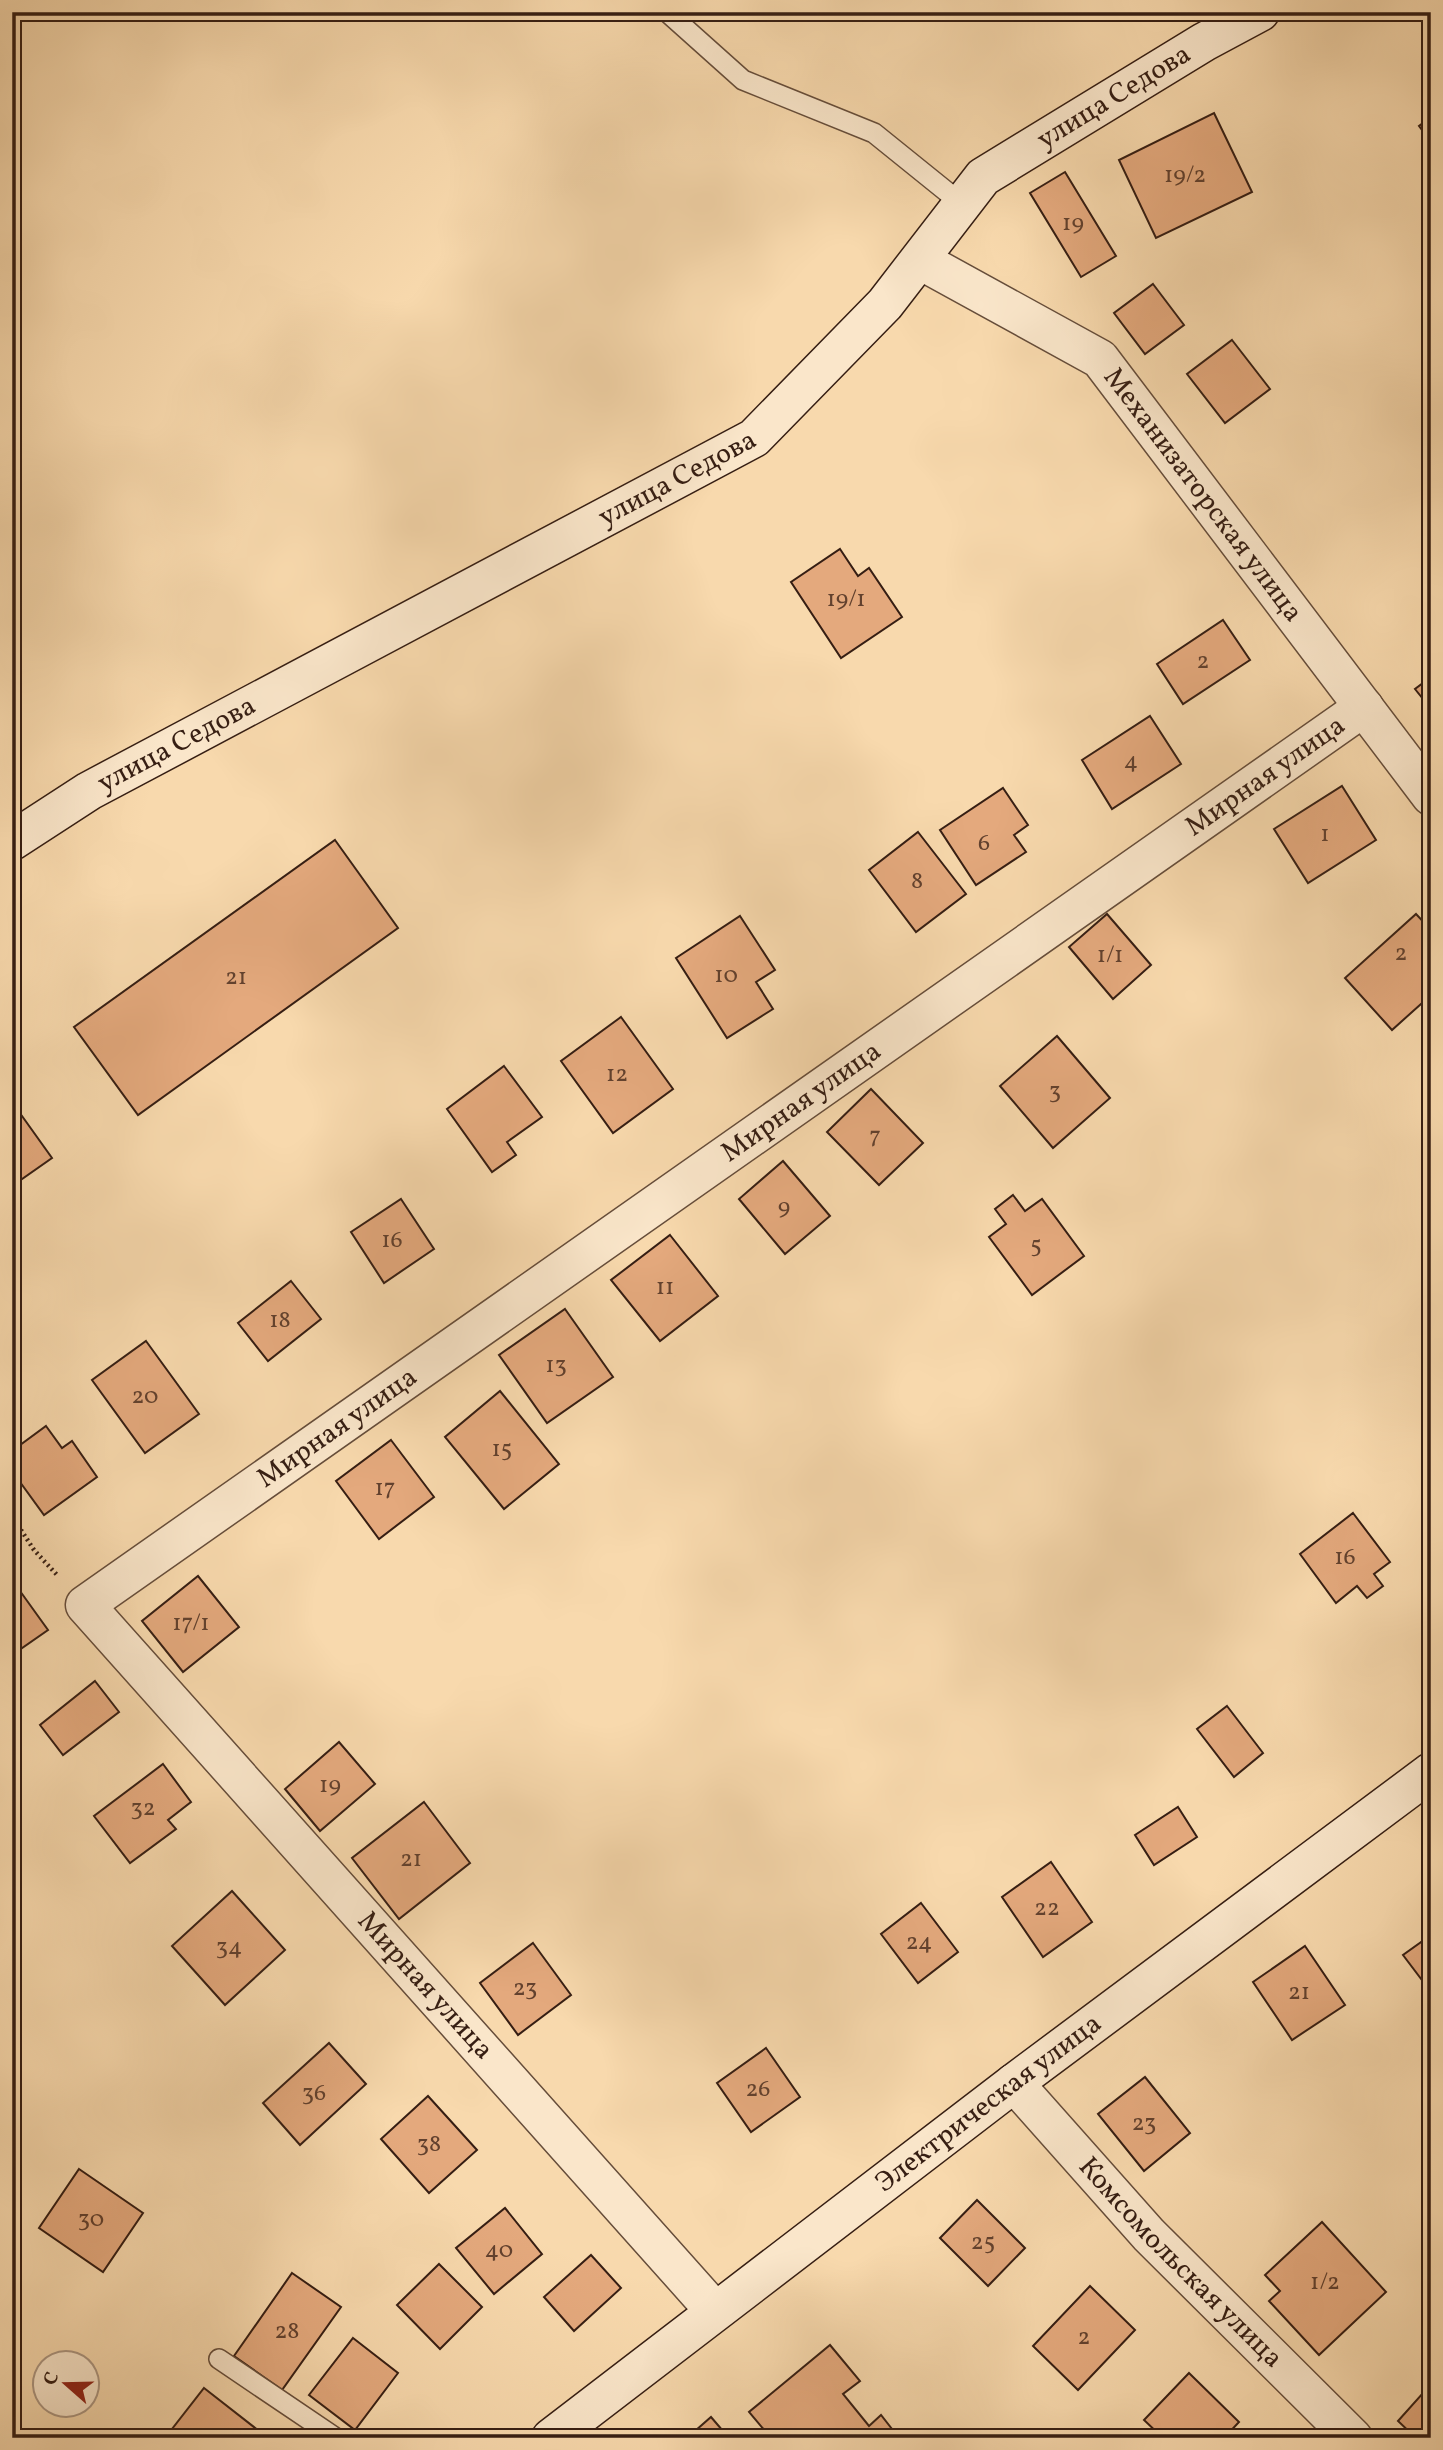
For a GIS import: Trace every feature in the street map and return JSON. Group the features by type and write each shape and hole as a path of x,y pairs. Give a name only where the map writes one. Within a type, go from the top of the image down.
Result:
{"street":[{"name":"улица Седова","path":"12,841 89,791 754,438 885,304 983,177 1204,42 1260,12"},
{"name":"Механизаторская улица","path":"920,260 1100,359 1431,796"},
{"name":"Мирная улица","path":"714,2310 85,1605 1364,708"},
{"name":"Электрическая улица","path":"551,2438 714,2310 1431,1772"},
{"name":"Комсомольская улица","path":"1014,2083 1149,2235 1353,2438"}],"lane":[{"path":"667,12 743,80 874,133 962,204"},
{"path":"219,2359 336,2438"}],"path":[{"path":"12,1516 34,1550 85,1605"}],"building":[{"path":"1214,113 1252,192 1156,238 1119,160"},
{"path":"1431,117 1431,142 1419,126"},
{"path":"1065,172 1116,256 1081,277 1030,193"},
{"path":"1153,284 1184,325 1145,354 1114,313"},
{"path":"1232,340 1270,389 1225,423 1187,374"},
{"path":"840,549 858,576 869,568 902,617 841,658 791,582"},
{"path":"1223,620 1250,660 1183,704 1157,664"},
{"path":"1431,677 1431,709 1415,689"},
{"path":"1150,716 1181,764 1112,809 1082,760"},
{"path":"1342,786 1376,840 1308,883 1274,829"},
{"path":"1003,788 1028,825 1014,835 1026,852 976,885 940,830"},
{"path":"918,832 966,894 916,932 869,870"},
{"path":"335,840 398,928 138,1115 74,1027"},
{"path":"1107,914 1151,965 1113,999 1069,947"},
{"path":"1416,914 1431,930 1431,995 1392,1030 1345,978"},
{"path":"740,916 775,970 756,982 773,1009 727,1038 676,958"},
{"path":"621,1017 673,1089 613,1133 561,1061"},
{"path":"1057,1036 1110,1098 1053,1148 1000,1086"},
{"path":"504,1066 542,1117 507,1142 516,1155 492,1172 447,1109"},
{"path":"871,1089 923,1143 879,1185 827,1132"},
{"path":"12,1102 52,1158 12,1186"},
{"path":"783,1161 830,1216 785,1254 739,1199"},
{"path":"1013,1195 1025,1211 1042,1199 1084,1256 1032,1295 989,1237 1006,1224 995,1209"},
{"path":"401,1199 434,1249 384,1283 351,1232"},
{"path":"670,1235 718,1296 660,1341 611,1280"},
{"path":"291,1281 321,1319 268,1361 238,1323"},
{"path":"565,1309 613,1377 547,1423 499,1355"},
{"path":"146,1341 199,1414 145,1453 92,1380"},
{"path":"500,1391 559,1464 504,1509 445,1437"},
{"path":"46,1426 62,1448 72,1441 97,1477 44,1515 12,1471 12,1451"},
{"path":"391,1440 434,1497 379,1539 336,1481"},
{"path":"1353,1513 1390,1562 1374,1574 1383,1586 1367,1598 1357,1586 1336,1603 1300,1554"},
{"path":"198,1576 239,1627 183,1672 142,1621"},
{"path":"20,1591 48,1630 12,1655 12,1597"},
{"path":"95,1681 119,1712 63,1755 40,1725"},
{"path":"1227,1706 1263,1753 1234,1777 1197,1729"},
{"path":"339,1742 375,1784 320,1831 285,1789"},
{"path":"163,1764 191,1802 168,1820 176,1829 130,1863 94,1816"},
{"path":"424,1802 470,1863 399,1919 352,1858"},
{"path":"1178,1807 1197,1837 1154,1865 1135,1835"},
{"path":"1051,1862 1092,1922 1043,1957 1002,1897"},
{"path":"232,1891 285,1950 225,2005 172,1946"},
{"path":"921,1903 958,1952 918,1983 881,1934"},
{"path":"1431,1935 1431,1992 1403,1955"},
{"path":"533,1943 571,1995 518,2035 480,1983"},
{"path":"1305,1946 1345,2005 1292,2040 1253,1982"},
{"path":"329,2043 366,2084 300,2145 263,2103"},
{"path":"766,2048 800,2097 751,2132 717,2083"},
{"path":"1145,2077 1190,2133 1144,2171 1098,2114"},
{"path":"428,2096 477,2150 429,2193 381,2139"},
{"path":"79,2169 143,2213 103,2272 39,2228"},
{"path":"977,2200 1025,2248 988,2286 940,2238"},
{"path":"505,2208 542,2254 494,2294 456,2248"},
{"path":"1322,2222 1386,2292 1319,2355 1269,2301 1280,2291 1265,2275"},
{"path":"591,2255 621,2288 574,2331 544,2297"},
{"path":"439,2264 482,2307 440,2349 397,2305"},
{"path":"292,2273 341,2307 282,2390 234,2356"},
{"path":"1090,2286 1135,2330 1078,2390 1033,2346"},
{"path":"353,2338 398,2373 355,2430 309,2395"},
{"path":"830,2345 860,2381 843,2394 869,2426 881,2415 899,2438 771,2438 749,2412"},
{"path":"1189,2373 1239,2422 1224,2438 1163,2438 1144,2420"},
{"path":"1431,2384 1431,2438 1416,2438 1398,2421"},
{"path":"204,2388 268,2438 165,2438"},
{"path":"711,2417 729,2438 687,2438"}]}
